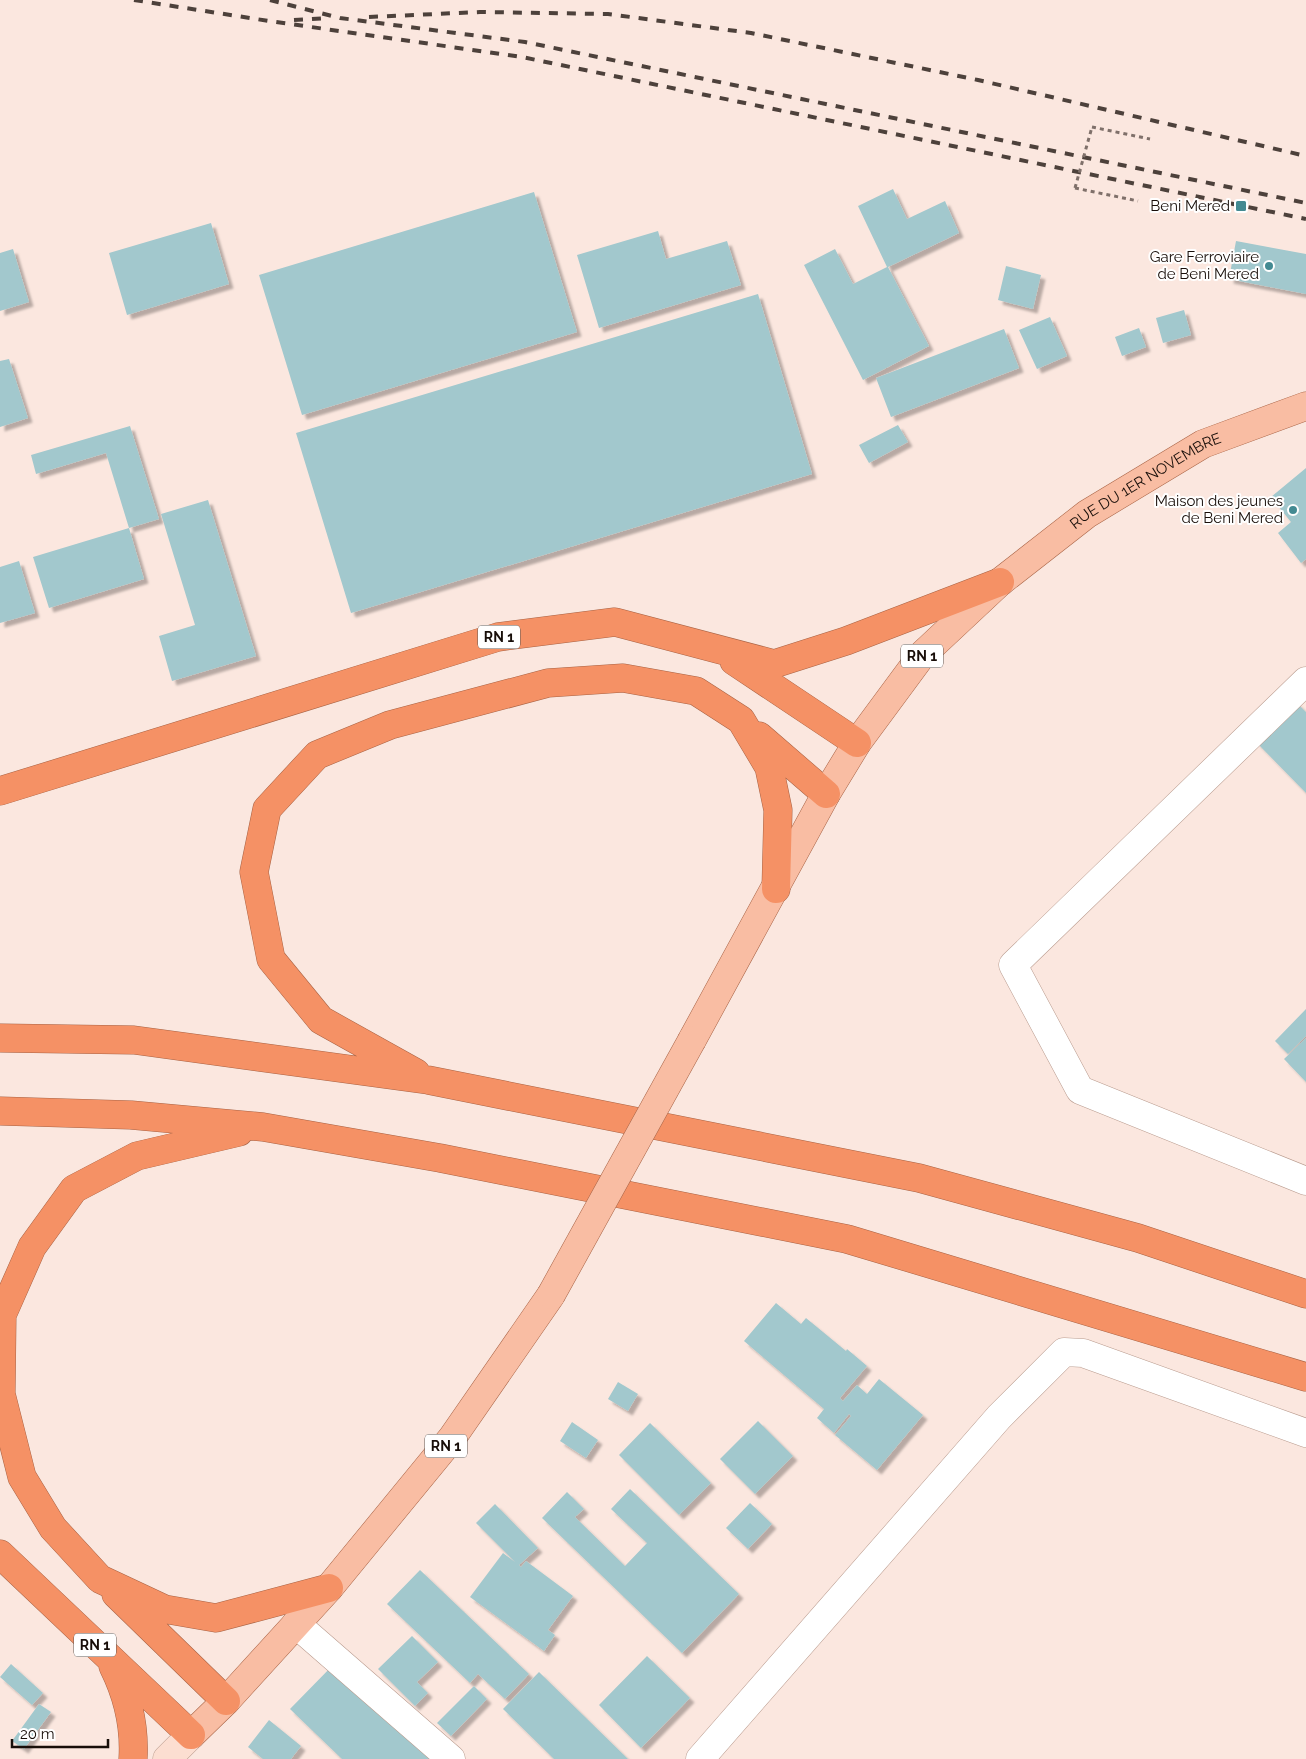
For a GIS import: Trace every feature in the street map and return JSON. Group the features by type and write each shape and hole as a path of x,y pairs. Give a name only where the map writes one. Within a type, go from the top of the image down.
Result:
{"highway":[{"name":"RN 1","path":"0,792 498,637 615,622 774,664 846,641 1000,582"},
{"path":"715,649 858,743"},
{"path":"428,1080 321,1020 271,959 254,872 267,809 317,755 390,725 548,683 623,678 696,691 741,720 826,794"},
{"path":"741,720 769,766 778,810 776,889"},
{"path":"0,1038 134,1040 428,1080 919,1178 1138,1238 1306,1294"},
{"path":"0,1111 131,1115 263,1126 440,1158 847,1239 1306,1377"},
{"path":"226,1701 100,1579 53,1528 22,1477 1,1394 2,1315 32,1246 74,1189 137,1156 263,1126"},
{"name":"RN 1","path":"0,1554 191,1735"},
{"path":"100,1579 164,1609 216,1618 329,1588"},
{"path":"109,1658 122,1685 131,1714 134,1744 133,1759"}],"main road":[{"name":"RUE DU 1ER NOVEMBRE","path":"1000,582 1087,514 1203,444 1306,406"},
{"name":"RN 1","path":"191,1735 226,1701 329,1588 452,1438 551,1295 776,889 826,794 858,743 922,655 1000,582"},
{"path":"167,1759 191,1735"}],"street":[{"path":"1306,681 1013,965 1080,1090 1306,1181"},
{"path":"700,1759 999,1417 1064,1352 1083,1353 1306,1433"},
{"path":"296,1624 450,1759"}],"path":[{"path":"1138,201 1075,188 1092,127 1150,139"}],"building":[{"path":"893,189 907,219 945,201 959,233 888,267 929,346 863,380 804,265 835,249 853,284 887,267 858,206"},
{"path":"534,192 577,332 302,415 259,275"},
{"path":"211,223 229,284 127,315 109,253"},
{"path":"658,231 666,259 727,241 741,285 599,328 577,255"},
{"name":"Gare Ferroviaire de Beni Mered","path":"1236,241 1306,254 1306,294 1229,279"},
{"path":"13,249 29,302 0,311 0,253"},
{"path":"1006,266 1041,275 1033,309 998,300"},
{"path":"758,294 812,474 351,613 296,433"},
{"path":"1184,310 1191,335 1163,343 1156,318"},
{"path":"1050,317 1067,356 1037,369 1019,330"},
{"path":"1139,328 1146,347 1122,356 1115,337"},
{"path":"1004,329 1019,368 891,417 876,378"},
{"path":"9,359 28,418 0,427 0,361"},
{"path":"898,425 908,442 869,463 859,445"},
{"path":"130,426 159,519 129,528 106,453 36,474 31,455"},
{"name":"Maison des jeunes de Beni Mered","path":"1306,468 1306,559 1301,563 1278,533 1291,522 1271,497"},
{"path":"208,500 256,656 172,681 159,636 195,625 161,514"},
{"path":"129,528 144,579 49,608 33,557"},
{"path":"19,561 35,613 0,623 0,567"},
{"path":"1296,702 1306,712 1306,793 1256,742"},
{"path":"1306,1009 1306,1036 1288,1054 1275,1041"},
{"path":"1306,1038 1306,1082 1284,1059"},
{"path":"776,1303 801,1324 806,1318 867,1366 840,1398 843,1401 857,1385 867,1394 879,1379 923,1415 877,1470 835,1435 851,1416 849,1414 834,1433 817,1418 824,1409 744,1341"},
{"path":"618,1382 638,1394 628,1411 608,1399"},
{"path":"758,1421 793,1456 755,1494 720,1459"},
{"path":"572,1422 598,1440 586,1458 560,1441"},
{"path":"650,1423 711,1483 679,1515 619,1455"},
{"path":"630,1489 739,1594 682,1653 542,1518 567,1492 584,1509 575,1517 625,1566 647,1543 611,1509"},
{"path":"750,1503 772,1524 748,1549 726,1528"},
{"path":"495,1504 538,1548 519,1565 521,1567 526,1561 573,1596 548,1630 555,1635 544,1651 470,1597 503,1553 515,1562 476,1523"},
{"path":"420,1570 529,1674 505,1699 478,1674 470,1683 387,1604"},
{"path":"412,1636 438,1662 417,1682 428,1693 415,1706 378,1669"},
{"path":"647,1656 690,1698 641,1748 599,1705"},
{"path":"335,1663 435,1759 342,1759 290,1709"},
{"path":"11,1664 43,1693 32,1705 0,1677"},
{"path":"539,1672 628,1759 554,1759 503,1709"},
{"path":"474,1686 487,1699 451,1736 437,1723"},
{"path":"39,1704 51,1712 24,1749 12,1741"},
{"path":"269,1720 301,1746 291,1759 263,1759 248,1747"}],"railway":[{"path":"134,0 522,57 1306,219"},
{"path":"270,0 340,18 525,42 1306,203"},
{"path":"369,17 480,12 608,14 751,33 978,80 1306,156"},
{"path":"294,20 329,18"}],"place":[{"name":"Beni Mered","path":"1241,206"},
{"name":"Gare Ferroviaire de Beni Mered","path":"1269,266"},
{"name":"Maison des jeunes de Beni Mered","path":"1293,510"}]}
